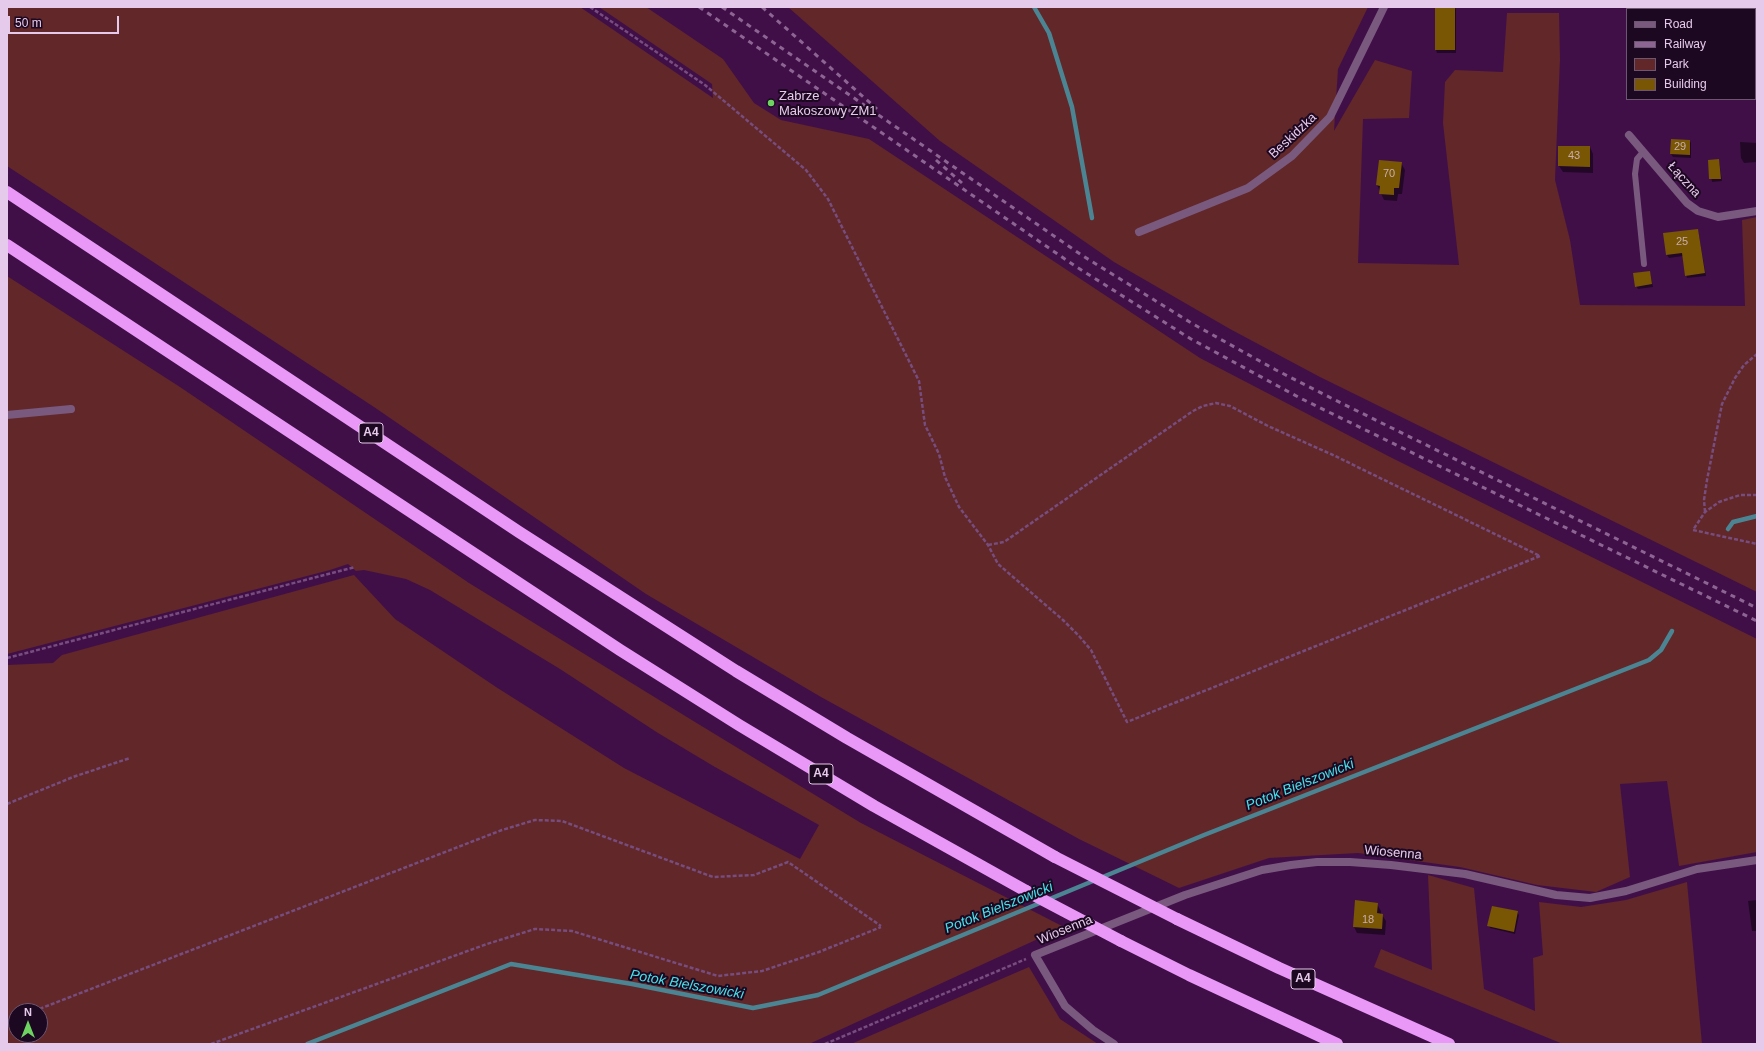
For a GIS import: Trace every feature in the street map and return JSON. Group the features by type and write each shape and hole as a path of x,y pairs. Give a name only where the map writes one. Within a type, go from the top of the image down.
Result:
{"highway":[{"name":"A4","path":"7,192 512,527 639,609 847,738 1055,857 1279,968 1449,1044"},
{"name":"A4","path":"7,245 626,655 739,725 874,806 1026,891 1189,975 1337,1044"}],"street":[{"name":"Beskidzka","path":"1139,232 1248,188 1292,156 1330,117 1384,7"},
{"name":"Łączna","path":"1629,135 1687,203 1698,211 1718,216 1757,211"},
{"path":"7,415 71,409"},
{"name":"Wiosenna","path":"1035,955 1185,894 1262,870 1291,865 1350,862 1398,865 1465,874 1556,896 1590,898 1626,891 1697,869 1757,860"},
{"path":"1035,955 1065,1006 1093,1030 1114,1044"}],"lane":[{"path":"1643,152 1637,159 1635,174 1644,264"}],"path":[{"path":"590,7 705,85 806,170 828,199 919,381 925,425 939,454 945,477 959,507 988,545 998,564 1063,620 1091,650 1127,722 1540,556 1333,455 1268,426 1230,406 1216,403 1203,406 1193,411 1004,542 988,545"},
{"path":"1705,512 1704,500 1707,480 1722,404 1744,365 1757,354"},
{"path":"1757,495 1740,495 1720,502 1705,512 1693,530 1757,544"},
{"path":"7,658 355,567"},
{"path":"7,804 73,777 130,758"},
{"path":"48,1006 494,833 535,820 562,821 713,877 754,875 788,862 881,926 819,952 762,972 718,976 572,931 535,929 487,944 211,1044"},
{"path":"825,1044 1035,955"}],"green space":[{"path":"7,7 580,7 713,98 712,84 599,7 646,7 723,59 754,103 781,120 869,139 1200,358 1392,458 1757,639 1757,852 1679,866 1667,781 1620,784 1630,877 1596,892 1537,885 1460,867 1358,853 1269,858 1179,888 1079,839 821,697 646,594 374,407 7,166"},
{"path":"788,7 1368,7 1338,69 1334,131 1375,60 1412,71 1409,118 1363,119 1358,263 1459,265 1443,123 1445,82 1455,70 1503,72 1507,13 1559,13 1560,59 1555,180 1570,240 1580,305 1745,306 1742,220 1757,217 1757,592 1320,377 1230,329 1114,262 940,141"},
{"path":"7,276 180,387 469,583 861,823 1064,927 809,1044 7,1044 7,665 53,663 62,655 354,575 395,619 496,687 624,768 800,859 819,825 715,767 658,733 560,669 430,590 406,579 364,570 356,571 348,564 330,570 7,654"},
{"path":"1428,875 1474,888 1484,989 1535,1011 1533,958 1543,955 1539,902 1581,907 1626,900 1687,882 1702,1044 1563,1044 1374,967 1381,949 1432,970"},
{"path":"1029,967 1060,1019 1098,1044 851,1044"}],"building":[{"path":"1435,7 1455,7 1455,50 1435,50"},
{"path":"1671,139 1690,140 1690,155 1670,154"},
{"path":"1558,146 1590,146 1590,167 1558,166"},
{"path":"1719,159 1721,179 1709,179 1708,160"},
{"path":"1379,160 1402,162 1399,188 1394,188 1394,195 1379,194 1380,186 1376,185"},
{"path":"1698,229 1705,273 1685,276 1682,253 1666,255 1663,233"},
{"path":"1650,271 1652,284 1635,287 1633,273"},
{"path":"1355,900 1378,903 1377,913 1383,914 1382,929 1353,927"},
{"path":"1492,906 1518,911 1514,932 1487,926"}],"waterway":[{"path":"1034,7 1049,33 1072,107 1092,218"},
{"name":"Potok Bielszowicki","path":"1728,529 1733,522 1757,516"},
{"name":"Potok Bielszowicki","path":"307,1044 511,964 632,984 753,1008 818,995 1204,835 1649,660 1661,650 1672,631"}],"railway":[{"path":"699,7 1075,266 1191,339 1302,399 1757,621"},
{"path":"722,7 1083,256 1193,324 1276,370 1333,399 1757,608"},
{"path":"762,7 877,109"},
{"path":"936,160 962,183"}],"place":[{"name":"Zabrze Makoszowy ZM1","path":"771,103"}]}
